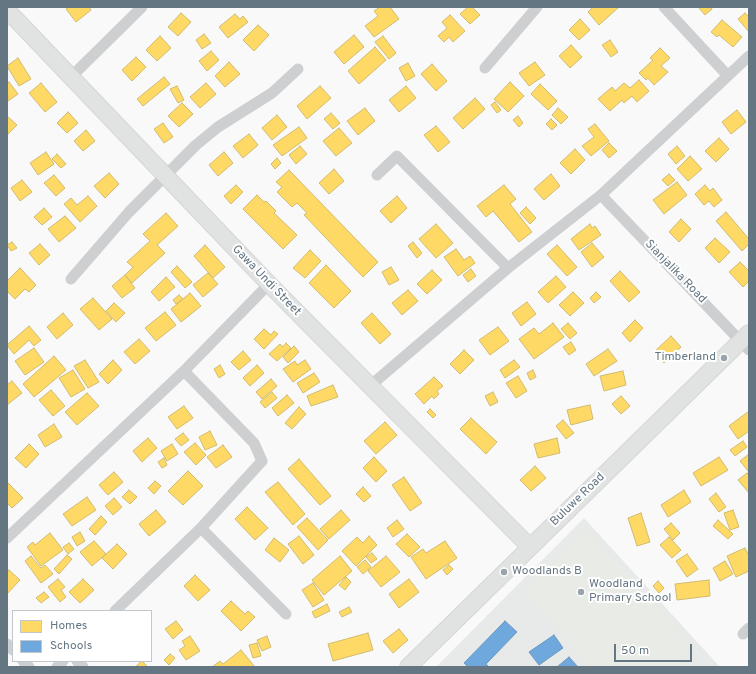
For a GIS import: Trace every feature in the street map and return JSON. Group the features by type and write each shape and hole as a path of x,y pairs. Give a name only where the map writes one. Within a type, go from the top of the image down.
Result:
{"street":[{"path":"72,76 142,7"},
{"path":"485,68 537,7"},
{"path":"664,7 728,76"},
{"name":"Gawa Undi Street","path":"7,10 72,76 165,176 269,284 530,548"},
{"path":"370,386 508,268 601,195 749,56"},
{"path":"71,279 129,212 207,135 272,93 298,69"},
{"path":"377,176 397,156 508,268"},
{"name":"Sianjalika Road","path":"601,195 746,341"},
{"path":"7,538 184,371 269,284"},
{"name":"Buluwe Road","path":"408,667 746,341"},
{"path":"116,610 201,528 262,459 254,443 184,371"},
{"path":"201,528 286,614"}],"shaded area":[{"name":"Woodland Primary School","path":"584,518 720,667 436,667"},
{"path":"586,529 695,648 675,667 591,667 522,591"}],"building: Homes":[{"path":"69,7 89,7 91,10 76,22 66,9"},
{"path":"380,7 390,7 399,19 374,37 365,26 378,16 374,11"},
{"path":"468,7 472,7 480,15 470,24 460,14"},
{"path":"593,7 619,7 599,25 588,12"},
{"path":"698,7 711,7 712,9 705,15"},
{"path":"181,13 191,22 178,36 168,27"},
{"path":"745,13 749,17 749,32 738,19"},
{"path":"235,14 240,19 243,16 248,22 228,38 219,27"},
{"path":"450,15 465,31 453,42 449,37 444,42 438,36 447,28 442,22"},
{"path":"580,19 590,30 579,40 569,30"},
{"path":"722,20 742,37 733,47 719,35 717,37 711,32"},
{"path":"258,25 269,35 254,51 243,40"},
{"path":"204,34 211,43 202,49 196,40"},
{"path":"354,35 364,47 344,64 334,52"},
{"path":"160,36 171,48 157,61 146,50"},
{"path":"383,36 396,53 389,59 375,42"},
{"path":"610,40 618,52 611,57 602,45"},
{"path":"571,45 582,57 570,68 559,56"},
{"path":"375,47 386,60 359,84 348,71"},
{"path":"660,48 670,58 661,66 668,72 654,85 648,78 646,80 639,73 653,60 650,58"},
{"path":"211,51 219,60 207,71 199,61"},
{"path":"136,57 146,67 132,81 122,70"},
{"path":"18,58 31,79 19,86 7,66"},
{"path":"229,62 240,74 225,87 215,76"},
{"path":"535,62 545,75 529,86 519,73"},
{"path":"408,63 415,76 406,81 399,68"},
{"path":"432,64 447,81 436,91 421,74"},
{"path":"164,77 170,84 143,106 137,99"},
{"path":"639,80 649,91 637,102 632,96 624,103 622,100 610,111 598,99 612,87 615,91 624,83 630,88"},
{"path":"9,82 18,94 8,101 7,84"},
{"path":"510,82 524,96 508,112 494,99"},
{"path":"41,83 57,102 45,112 29,93"},
{"path":"206,83 216,94 200,108 190,97"},
{"path":"540,84 557,101 548,110 531,94"},
{"path":"177,86 184,100 178,103 170,89"},
{"path":"320,86 331,98 307,119 297,106"},
{"path":"406,86 416,98 399,112 389,100"},
{"path":"475,98 485,109 463,129 453,118"},
{"path":"495,102 501,110 497,113 491,105"},
{"path":"182,103 193,114 179,127 168,116"},
{"path":"365,108 375,121 358,135 347,121"},
{"path":"558,108 568,117 561,124 552,115"},
{"path":"737,110 746,122 731,134 722,122"},
{"path":"68,112 78,123 67,133 57,123"},
{"path":"331,113 340,123 333,129 324,119"},
{"path":"277,115 287,127 272,140 262,128"},
{"path":"7,116 17,125 7,135"},
{"path":"518,116 523,123 519,127 513,120"},
{"path":"551,119 557,125 552,130 546,124"},
{"path":"163,123 173,137 164,143 154,129"},
{"path":"595,124 609,141 591,156 582,146 594,137 588,129"},
{"path":"436,126 450,142 438,152 424,135"},
{"path":"299,127 307,138 282,156 273,145"},
{"path":"339,128 352,143 336,156 323,141"},
{"path":"86,130 95,141 83,151 74,141"},
{"path":"249,134 258,145 243,158 233,146"},
{"path":"719,138 729,149 716,162 705,151"},
{"path":"609,143 617,151 609,158 602,150"},
{"path":"300,146 307,154 296,164 289,155"},
{"path":"677,146 685,156 676,164 668,154"},
{"path":"575,149 585,160 571,174 560,163"},
{"path":"46,152 54,164 38,175 30,163"},
{"path":"224,152 233,163 218,176 209,165"},
{"path":"57,154 66,164 61,168 52,159"},
{"path":"690,156 702,169 688,181 677,169"},
{"path":"277,158 281,163 275,169 271,164"},
{"path":"334,169 344,181 329,194 319,183"},
{"path":"289,170 378,262 363,277 304,215 307,213 297,203 292,207 277,192 282,187 276,182"},
{"path":"109,173 119,184 105,198 94,186"},
{"path":"551,174 560,186 544,200 534,189"},
{"path":"669,174 675,180 668,186 662,180"},
{"path":"54,175 65,188 56,196 44,183"},
{"path":"22,180 32,192 20,201 11,188"},
{"path":"677,182 687,195 664,214 653,200"},
{"path":"236,185 243,192 231,204 224,196"},
{"path":"504,185 516,199 510,204 532,232 519,242 493,211 486,217 477,206"},
{"path":"705,185 710,191 713,188 722,200 714,207 709,201 704,205 695,194"},
{"path":"257,195 264,202 266,201 276,211 274,213 297,235 283,249 243,209"},
{"path":"88,196 97,206 80,222 64,204 71,198 77,205"},
{"path":"397,196 407,208 391,223 380,211"},
{"path":"526,207 536,218 530,224 520,213"},
{"path":"44,208 52,217 42,225 34,217"},
{"path":"726,212 749,239 749,244 742,251 716,221"},
{"path":"166,213 178,226 157,245 165,253 132,283 125,275 133,267 127,262 150,241 143,234"},
{"path":"65,216 76,228 59,242 48,229"},
{"path":"681,219 691,229 679,242 669,232"},
{"path":"436,224 453,243 436,258 419,239"},
{"path":"590,224 592,228 595,226 601,235 579,250 571,239"},
{"path":"715,238 730,252 719,263 705,248"},
{"path":"12,242 17,248 11,251 7,245"},
{"path":"413,242 422,253 417,258 408,246"},
{"path":"592,243 604,257 592,267 581,252"},
{"path":"40,244 50,255 39,265 29,253"},
{"path":"205,245 225,267 213,278 194,256"},
{"path":"557,245 577,267 567,276 547,254"},
{"path":"456,249 464,260 470,256 475,263 458,276 444,257"},
{"path":"310,250 321,261 305,278 293,268"},
{"path":"740,262 749,271 749,281 743,287 729,272"},
{"path":"326,265 351,291 334,308 309,283"},
{"path":"177,266 192,282 185,288 171,272"},
{"path":"391,267 399,280 389,285 382,272"},
{"path":"20,268 36,285 29,292 25,289 15,299 7,291 7,281"},
{"path":"471,269 476,276 468,282 463,275"},
{"path":"432,270 442,280 427,294 417,284"},
{"path":"620,271 640,292 629,302 610,281"},
{"path":"208,273 218,284 203,297 193,285"},
{"path":"125,275 135,288 122,298 112,286"},
{"path":"556,276 566,287 548,303 538,292"},
{"path":"166,277 175,287 159,301 151,292"},
{"path":"408,290 418,301 402,315 392,303"},
{"path":"573,292 584,303 570,316 559,305"},
{"path":"596,292 601,297 594,303 590,298"},
{"path":"190,293 201,306 181,322 171,309"},
{"path":"179,295 183,299 176,304 173,300"},
{"path":"93,298 112,319 99,330 80,309"},
{"path":"527,302 536,314 521,326 512,313"},
{"path":"114,303 125,313 116,322 106,311"},
{"path":"165,312 176,325 156,341 145,328"},
{"path":"63,313 73,325 57,339 47,327"},
{"path":"372,313 391,334 380,344 361,323"},
{"path":"635,320 643,328 630,342 622,333"},
{"path":"553,323 564,337 534,359 519,339 534,328 539,334"},
{"path":"568,323 577,333 570,339 561,329"},
{"path":"29,326 41,340 34,346 29,340 14,354 7,345"},
{"path":"498,327 509,341 490,355 479,340"},
{"path":"264,329 271,335 274,331 278,334 264,349 254,339"},
{"path":"671,336 681,347 664,363 654,352"},
{"path":"139,339 150,351 135,364 124,352"},
{"path":"571,342 576,350 569,355 563,347"},
{"path":"286,343 291,348 277,361 269,354 280,344 283,347"},
{"path":"294,346 299,352 288,363 283,357"},
{"path":"34,348 44,362 25,375 15,361"},
{"path":"608,349 617,361 594,376 586,364"},
{"path":"464,350 474,360 460,374 450,364"},
{"path":"243,351 251,360 239,370 231,362"},
{"path":"54,356 66,370 34,397 23,384"},
{"path":"85,360 99,382 88,388 74,366"},
{"path":"113,360 122,370 108,384 99,374"},
{"path":"305,360 311,369 293,382 283,369 295,361 297,365"},
{"path":"514,360 520,367 505,378 500,370"},
{"path":"220,365 225,374 219,378 214,369"},
{"path":"257,365 264,373 250,386 243,378"},
{"path":"73,370 85,389 71,397 59,378"},
{"path":"533,370 536,377 530,380 527,373"},
{"path":"623,371 626,385 604,391 600,376"},
{"path":"314,373 320,382 303,393 297,383"},
{"path":"518,376 527,391 516,398 506,383"},
{"path":"434,377 443,386 437,391 439,394 434,399 432,396 424,404 415,394"},
{"path":"271,379 277,386 262,399 256,392"},
{"path":"12,381 22,393 7,405 7,385"},
{"path":"333,385 338,397 311,406 307,396"},
{"path":"51,390 65,406 53,416 39,400"},
{"path":"272,392 277,398 265,408 260,402"},
{"path":"493,392 498,402 490,406 485,396"},
{"path":"87,393 99,406 77,425 65,412"},
{"path":"287,395 294,403 278,416 272,408"},
{"path":"621,396 630,406 621,414 612,404"},
{"path":"590,405 593,419 571,425 567,410"},
{"path":"184,406 193,418 177,429 168,417"},
{"path":"299,407 306,414 292,429 285,423"},
{"path":"430,409 436,415 433,418 427,412"},
{"path":"749,411 749,431 738,439 729,426"},
{"path":"471,418 497,442 486,454 460,429"},
{"path":"563,420 574,433 566,439 556,426"},
{"path":"385,422 397,435 376,454 364,441"},
{"path":"54,424 62,437 45,447 38,435"},
{"path":"210,431 217,445 205,450 199,437"},
{"path":"183,433 189,440 181,446 175,439"},
{"path":"148,438 157,448 142,462 133,451"},
{"path":"557,438 560,453 538,458 534,444"},
{"path":"743,441 747,447 735,456 730,450"},
{"path":"195,443 206,455 196,465 184,452"},
{"path":"29,444 39,454 26,468 15,458"},
{"path":"172,444 178,454 167,461 161,451"},
{"path":"223,445 232,457 216,468 207,457"},
{"path":"749,454 749,470 748,471 740,461"},
{"path":"374,457 387,471 376,482 363,468"},
{"path":"719,457 728,470 701,486 693,473"},
{"path":"164,458 167,465 162,468 158,462"},
{"path":"299,459 331,496 320,505 288,469"},
{"path":"535,466 546,478 531,491 520,480"},
{"path":"188,471 203,486 183,505 168,491"},
{"path":"114,472 123,482 108,495 99,485"},
{"path":"747,473 749,476 749,493 738,480"},
{"path":"404,477 422,503 410,511 392,485"},
{"path":"155,481 161,486 154,494 148,488"},
{"path":"7,482 23,498 12,508 7,503"},
{"path":"278,482 305,514 293,525 265,492"},
{"path":"363,487 371,496 364,502 356,494"},
{"path":"129,490 137,497 130,504 122,497"},
{"path":"684,490 691,502 668,517 661,505"},
{"path":"716,493 726,507 719,512 709,499"},
{"path":"87,497 96,510 72,526 63,514"},
{"path":"114,498 122,507 113,515 105,506"},
{"path":"247,507 268,528 255,540 235,519"},
{"path":"156,510 166,522 149,536 139,524"},
{"path":"341,510 350,520 329,539 320,529"},
{"path":"733,510 739,527 730,530 724,513"},
{"path":"641,513 650,542 637,546 628,518"},
{"path":"101,516 107,522 95,535 89,529"},
{"path":"307,518 328,540 318,550 297,527"},
{"path":"397,520 404,529 393,537 387,528"},
{"path":"718,520 733,534 728,539 713,526"},
{"path":"671,523 680,533 673,540 664,529"},
{"path":"80,532 85,541 77,546 72,537"},
{"path":"50,533 63,550 41,566 27,547 33,542 35,545"},
{"path":"407,534 420,547 409,557 396,544"},
{"path":"299,536 314,555 303,564 288,544"},
{"path":"369,536 377,545 356,566 342,551 357,537 363,543"},
{"path":"669,537 681,550 672,558 660,545"},
{"path":"274,538 289,550 280,562 265,550"},
{"path":"94,541 106,554 92,566 80,552"},
{"path":"445,541 457,558 426,579 411,557 423,549 426,553"},
{"path":"69,543 74,549 68,554 63,547"},
{"path":"117,544 127,554 113,569 102,558"},
{"path":"745,548 749,556 749,571 736,577 727,556"},
{"path":"372,553 377,559 371,563 366,557"},
{"path":"687,554 698,569 687,577 676,561"},
{"path":"67,555 72,559 59,574 54,569"},
{"path":"31,556 41,568 45,565 53,574 41,583 25,561"},
{"path":"340,556 352,571 324,595 312,580"},
{"path":"386,556 400,572 381,587 368,571"},
{"path":"365,560 371,567 363,574 357,567"},
{"path":"725,561 733,574 720,581 713,568"},
{"path":"449,565 453,569 447,575 443,570"},
{"path":"9,570 20,580 7,594 7,573"},
{"path":"195,575 210,590 198,601 184,586"},
{"path":"346,577 351,582 345,590 339,585"},
{"path":"58,579 65,587 61,590 66,597 60,602 48,587"},
{"path":"83,579 94,590 80,603 69,592"},
{"path":"409,579 419,592 399,608 389,594"},
{"path":"709,580 710,596 677,600 675,584"},
{"path":"658,581 664,588 659,593 653,586"},
{"path":"313,583 324,600 313,607 302,590"},
{"path":"44,592 49,597 41,603 36,598"},
{"path":"231,601 245,614 248,611 255,617 241,631 221,611"},
{"path":"327,604 330,611 315,618 312,612"},
{"path":"349,607 352,612 342,617 339,612"},
{"path":"176,621 183,630 173,639 165,629"},
{"path":"399,629 408,640 393,653 383,641"},
{"path":"368,633 373,650 333,661 328,644"},
{"path":"190,636 200,651 186,660 179,650 185,646 182,641"},
{"path":"267,636 271,647 262,651 257,640"},
{"path":"257,643 261,656 253,658 249,645"},
{"path":"241,650 255,667 212,667 220,661 223,664"},
{"path":"170,654 175,658 169,665 164,660"},
{"path":"143,662 148,667 135,667"}],"building: Schools":[{"path":"505,621 517,632 486,664 489,667 468,667 464,663"},
{"path":"554,635 563,648 539,665 529,652"},
{"path":"569,657 578,667 557,667"}],"place":[{"name":"Timberland","path":"724,358"},
{"name":"Woodlands B","path":"504,572"},
{"name":"Woodland Primary School","path":"581,592"}]}
